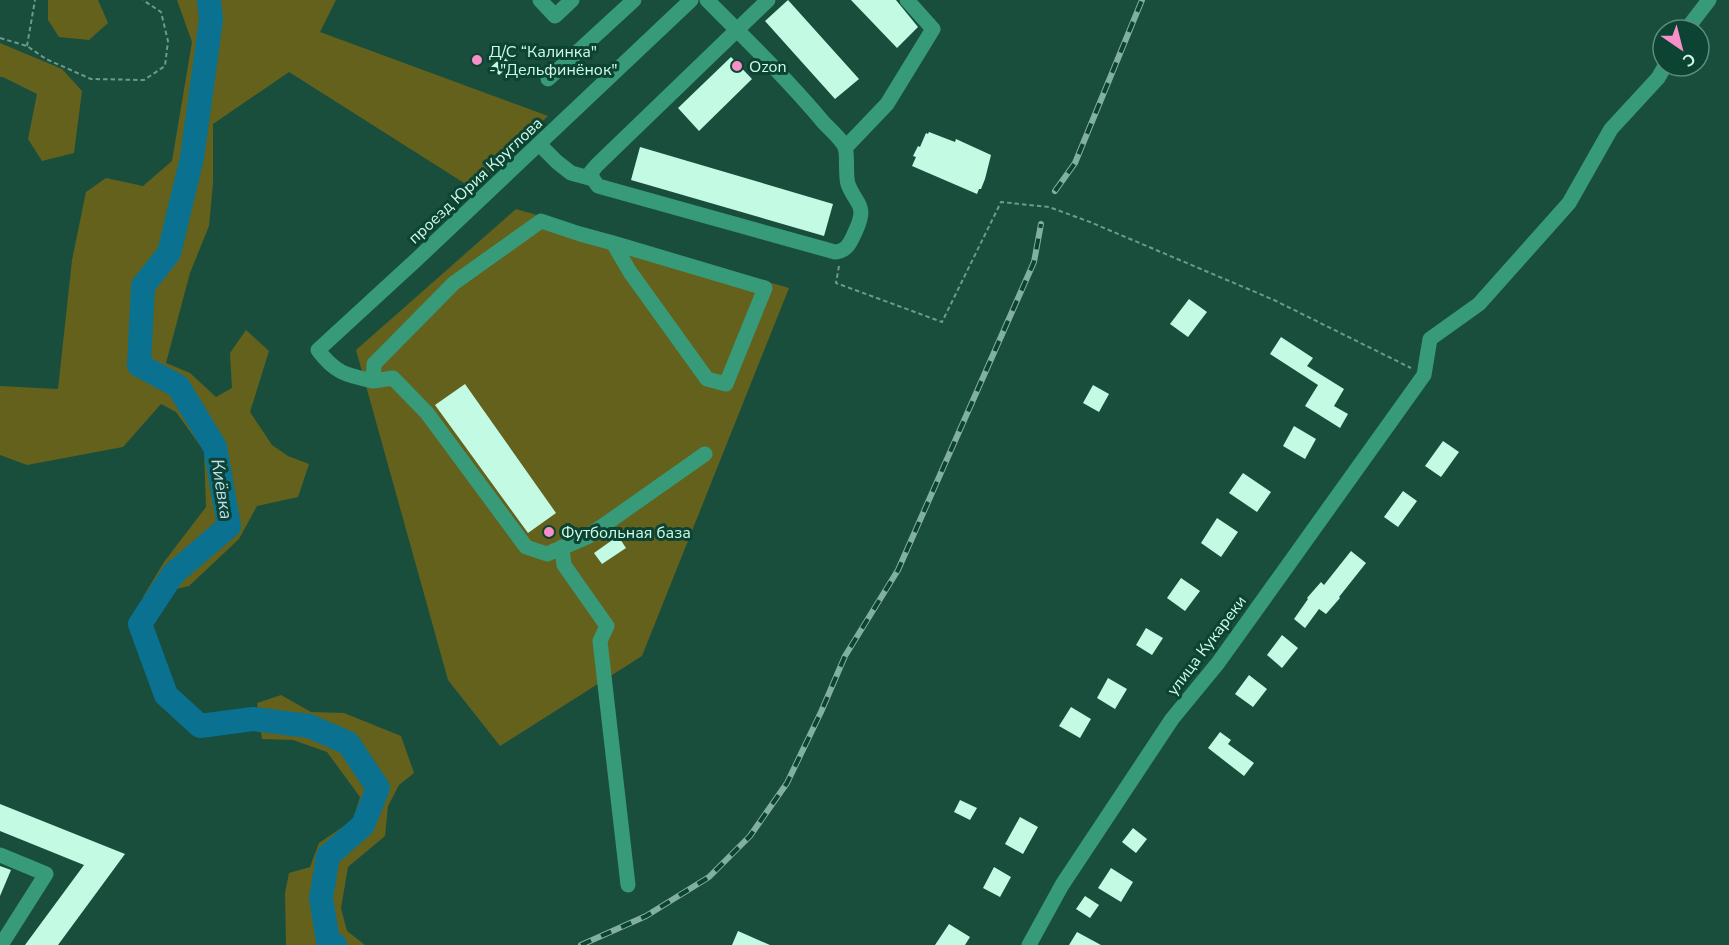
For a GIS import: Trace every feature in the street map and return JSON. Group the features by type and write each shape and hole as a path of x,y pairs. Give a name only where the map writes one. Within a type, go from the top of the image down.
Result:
{"street":[{"path":"540,0 555,16 572,0"},
{"path":"548,79 634,0"},
{"path":"707,0 737,30 817,114 845,148 849,185 861,206 859,224 848,246 842,251 836,252 598,186 592,179 591,172 597,165 737,30 768,0"},
{"path":"845,148 887,104 933,29 907,0"},
{"path":"1695,18 1709,0"},
{"name":"проезд Юрия Круглова","path":"373,381 347,375 328,364 318,350 689,1"},
{"path":"1424,375 1430,339 1479,304 1569,203 1611,129 1658,78"},
{"path":"539,144 571,173 592,179"},
{"path":"613,243 630,272 707,379 726,384 765,288 541,221 454,283 374,364 373,381 393,378 428,413 526,547 547,554 587,537 705,454"},
{"name":"улица Кукареки","path":"1029,945 1062,885 1172,719 1218,663 1424,375"},
{"path":"562,548 564,565 608,626 600,641 628,885"},
{"path":"0,855 46,874 1,945"}],"path":[{"path":"27,46 35,0"},
{"path":"0,38 27,46 46,59 91,79 144,80 165,66 168,41 161,12 143,0"},
{"path":"842,251 836,283 942,322 1000,202 1048,207 1275,300 1424,375"}],"shaded area":[{"path":"48,0 98,0 108,23 89,40 59,37 48,20"},
{"path":"177,0 336,0 320,32 548,116 472,188 289,72 213,124 213,183 209,226 190,273 166,363 190,373 216,397 232,388 230,353 246,330 269,351 250,412 272,445 288,456 309,464 298,497 257,506 239,539 189,586 143,597 164,562 206,507 204,451 176,412 161,404 123,447 27,465 0,455 0,386 58,389 72,260 86,192 106,178 143,186 172,161 192,42"},
{"path":"0,43 62,69 82,91 74,153 42,161 28,139 37,94 0,77"},
{"name":"Футбольная база","path":"516,209 789,288 642,656 500,746 448,680 356,350"},
{"path":"281,695 311,712 344,713 401,736 414,773 399,785 388,806 385,836 348,867 341,908 347,931 365,945 286,945 285,893 289,873 310,867 319,843 353,820 360,797 327,752 293,740 262,739 257,703"}],"building":[{"path":"788,0 859,79 835,99 765,21"},
{"path":"851,0 896,0 918,27 897,48"},
{"path":"503,56 511,64 499,75 491,67"},
{"path":"731,57 752,79 699,131 678,108"},
{"path":"929,132 955,142 956,139 991,155 985,179 977,194 912,166 916,157 913,156 918,146 920,147 926,133"},
{"path":"640,147 833,204 824,236 631,180"},
{"path":"1189,299 1207,312 1188,337 1170,324"},
{"path":"1281,337 1313,358 1307,366 1344,389 1334,406 1348,414 1340,428 1305,406 1318,385 1270,354"},
{"path":"465,384 556,513 528,533 435,405"},
{"path":"1093,385 1109,394 1099,412 1083,403"},
{"path":"1294,426 1316,439 1305,459 1283,446"},
{"path":"1443,441 1459,452 1441,477 1425,466"},
{"path":"1243,473 1271,492 1257,512 1229,493"},
{"path":"1403,491 1417,501 1398,527 1384,517"},
{"path":"1217,518 1238,532 1221,557 1201,543"},
{"path":"618,536 626,548 602,564 594,553"},
{"path":"1351,551 1366,563 1326,614 1319,609 1305,628 1294,619 1307,598 1321,582 1324,585"},
{"path":"1181,578 1200,591 1185,611 1167,598"},
{"path":"1146,628 1163,638 1152,655 1136,645"},
{"path":"1282,635 1298,648 1282,668 1267,655"},
{"path":"1249,675 1267,689 1253,707 1235,694"},
{"path":"1108,678 1127,689 1115,709 1097,698"},
{"path":"1071,707 1091,719 1080,738 1059,726"},
{"path":"1220,732 1231,740 1228,744 1254,763 1244,776 1208,748"},
{"path":"960,800 977,808 970,820 954,812"},
{"path":"0,804 125,854 58,945 25,945 84,865 0,831"},
{"path":"1020,817 1038,827 1023,854 1005,844"},
{"path":"1133,828 1147,839 1136,853 1122,842"},
{"path":"0,866 11,870 0,896"},
{"path":"994,867 1011,877 1000,897 983,888"},
{"path":"1111,868 1133,882 1121,902 1098,888"},
{"path":"1085,896 1099,905 1090,918 1076,909"},
{"path":"949,924 970,937 965,945 935,945"},
{"path":"738,931 770,945 732,945"},
{"path":"1077,932 1101,945 1069,945"}],"waterway":[{"name":"Киёвка","path":"209,0 211,20 192,158 169,253 143,286 139,365 178,386 215,447 229,526 173,574 140,624 166,695 200,726 253,719 309,726 348,743 378,788 363,825 328,856 321,898 328,941 335,945"}],"railway":[{"path":"1055,191 1075,163 1142,0"},
{"path":"581,945 646,916 709,877 750,836 787,783 845,656 898,570 1034,262 1041,224"}],"place":[{"name":"Д/С “Калинка\" - \"Дельфинёнок\"","path":"477,60"},
{"name":"Ozon","path":"737,66"},
{"name":"Футбольная база","path":"549,532"}]}
